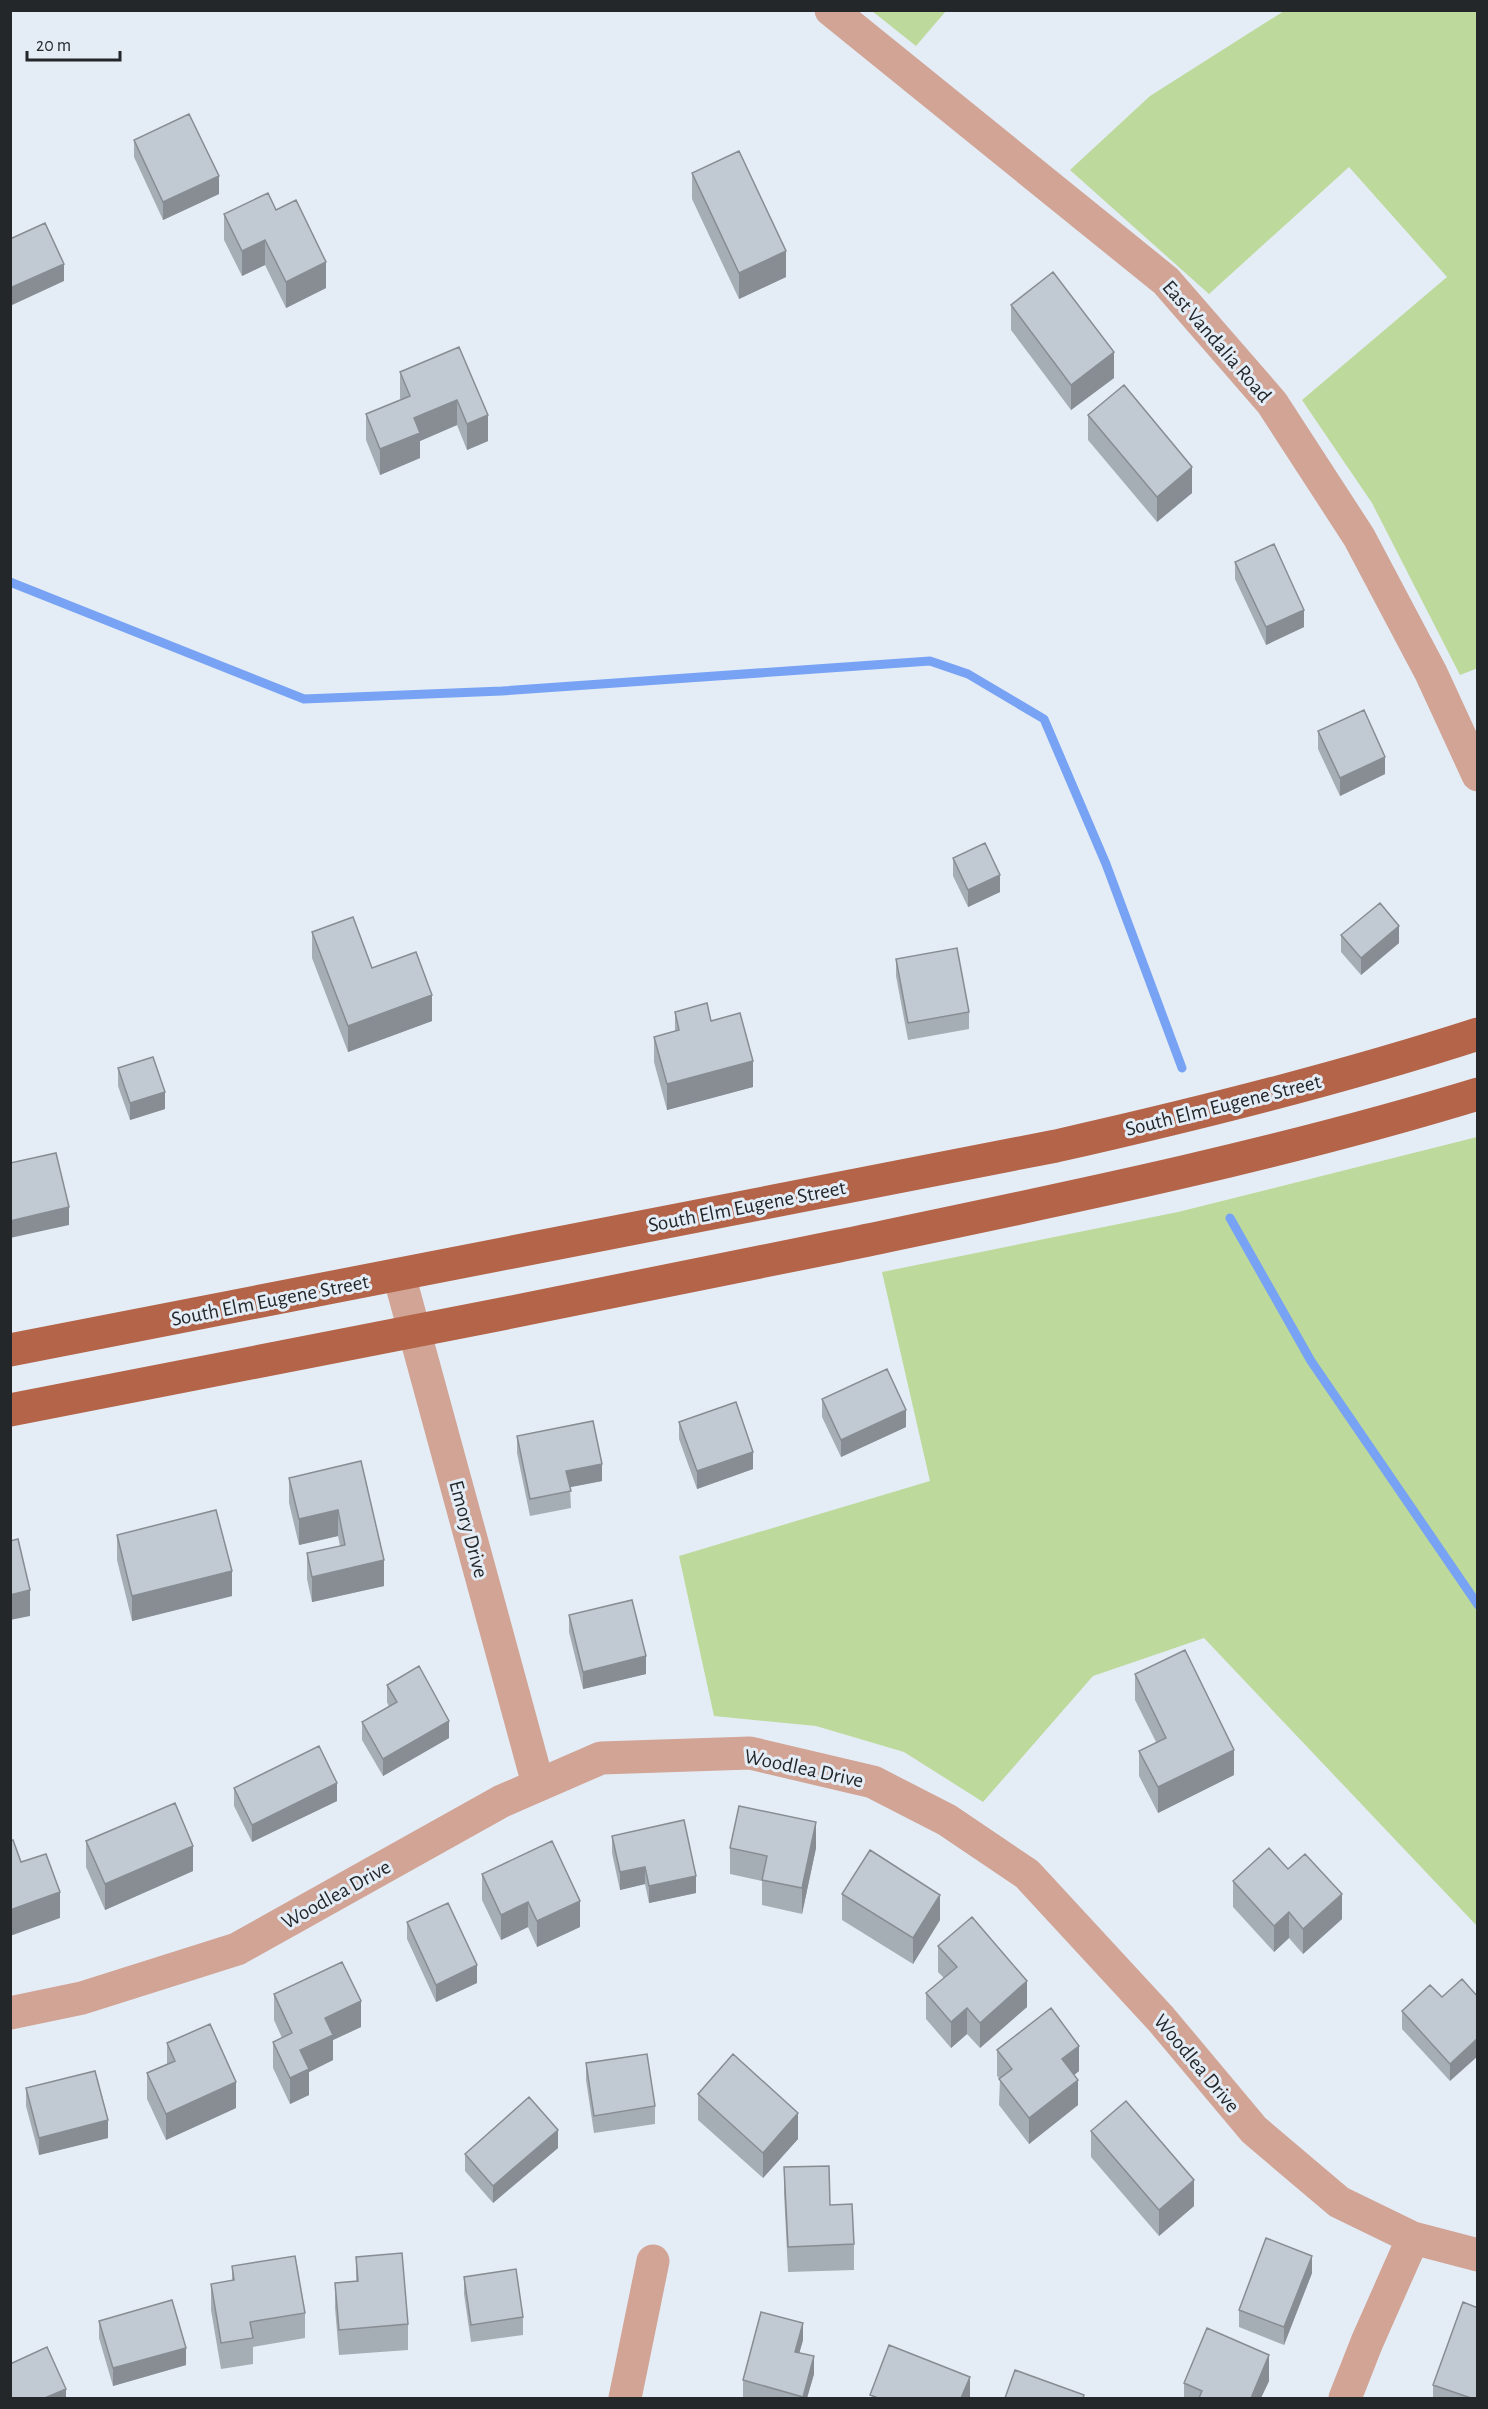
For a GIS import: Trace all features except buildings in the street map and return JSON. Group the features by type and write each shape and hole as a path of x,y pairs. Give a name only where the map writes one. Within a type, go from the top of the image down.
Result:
{"main road":[{"name":"South Elm Eugene Street","path":"10,1350 1056,1146 1213,1110 1418,1054 1478,1035"},
{"path":"10,1410 630,1290 1115,1188 1367,1126 1478,1094"}],"street":[{"name":"East Vandalia Road","path":"831,10 1166,281 1272,403 1359,537 1431,674 1478,776"},
{"name":"Emory Drive","path":"399,1275 538,1784"},
{"name":"Woodlea Drive","path":"10,2013 82,1998 237,1950 502,1801 601,1758 750,1753 873,1782 948,1820 1027,1874 1161,2019 1254,2130 1339,2202 1413,2238 1478,2255"},
{"path":"1346,2398 1367,2342 1413,2238"},
{"path":"625,2398 653,2260"}],"green space":[{"path":"872,11 946,11 916,46"},
{"path":"1284,11 1477,11 1478,668 1460,675 1372,503 1302,400 1447,277 1349,167 1209,294 1070,170 1150,96"},
{"path":"1477,1137 1477,1926 1204,1638 1093,1676 983,1802 904,1752 816,1726 714,1716 679,1556 930,1481 882,1272 1178,1212"}],"waterway":[{"path":"10,582 304,699 502,691 930,661 968,674 1044,719 1106,864 1182,1068"},
{"path":"1230,1218 1311,1361 1478,1605"}]}
